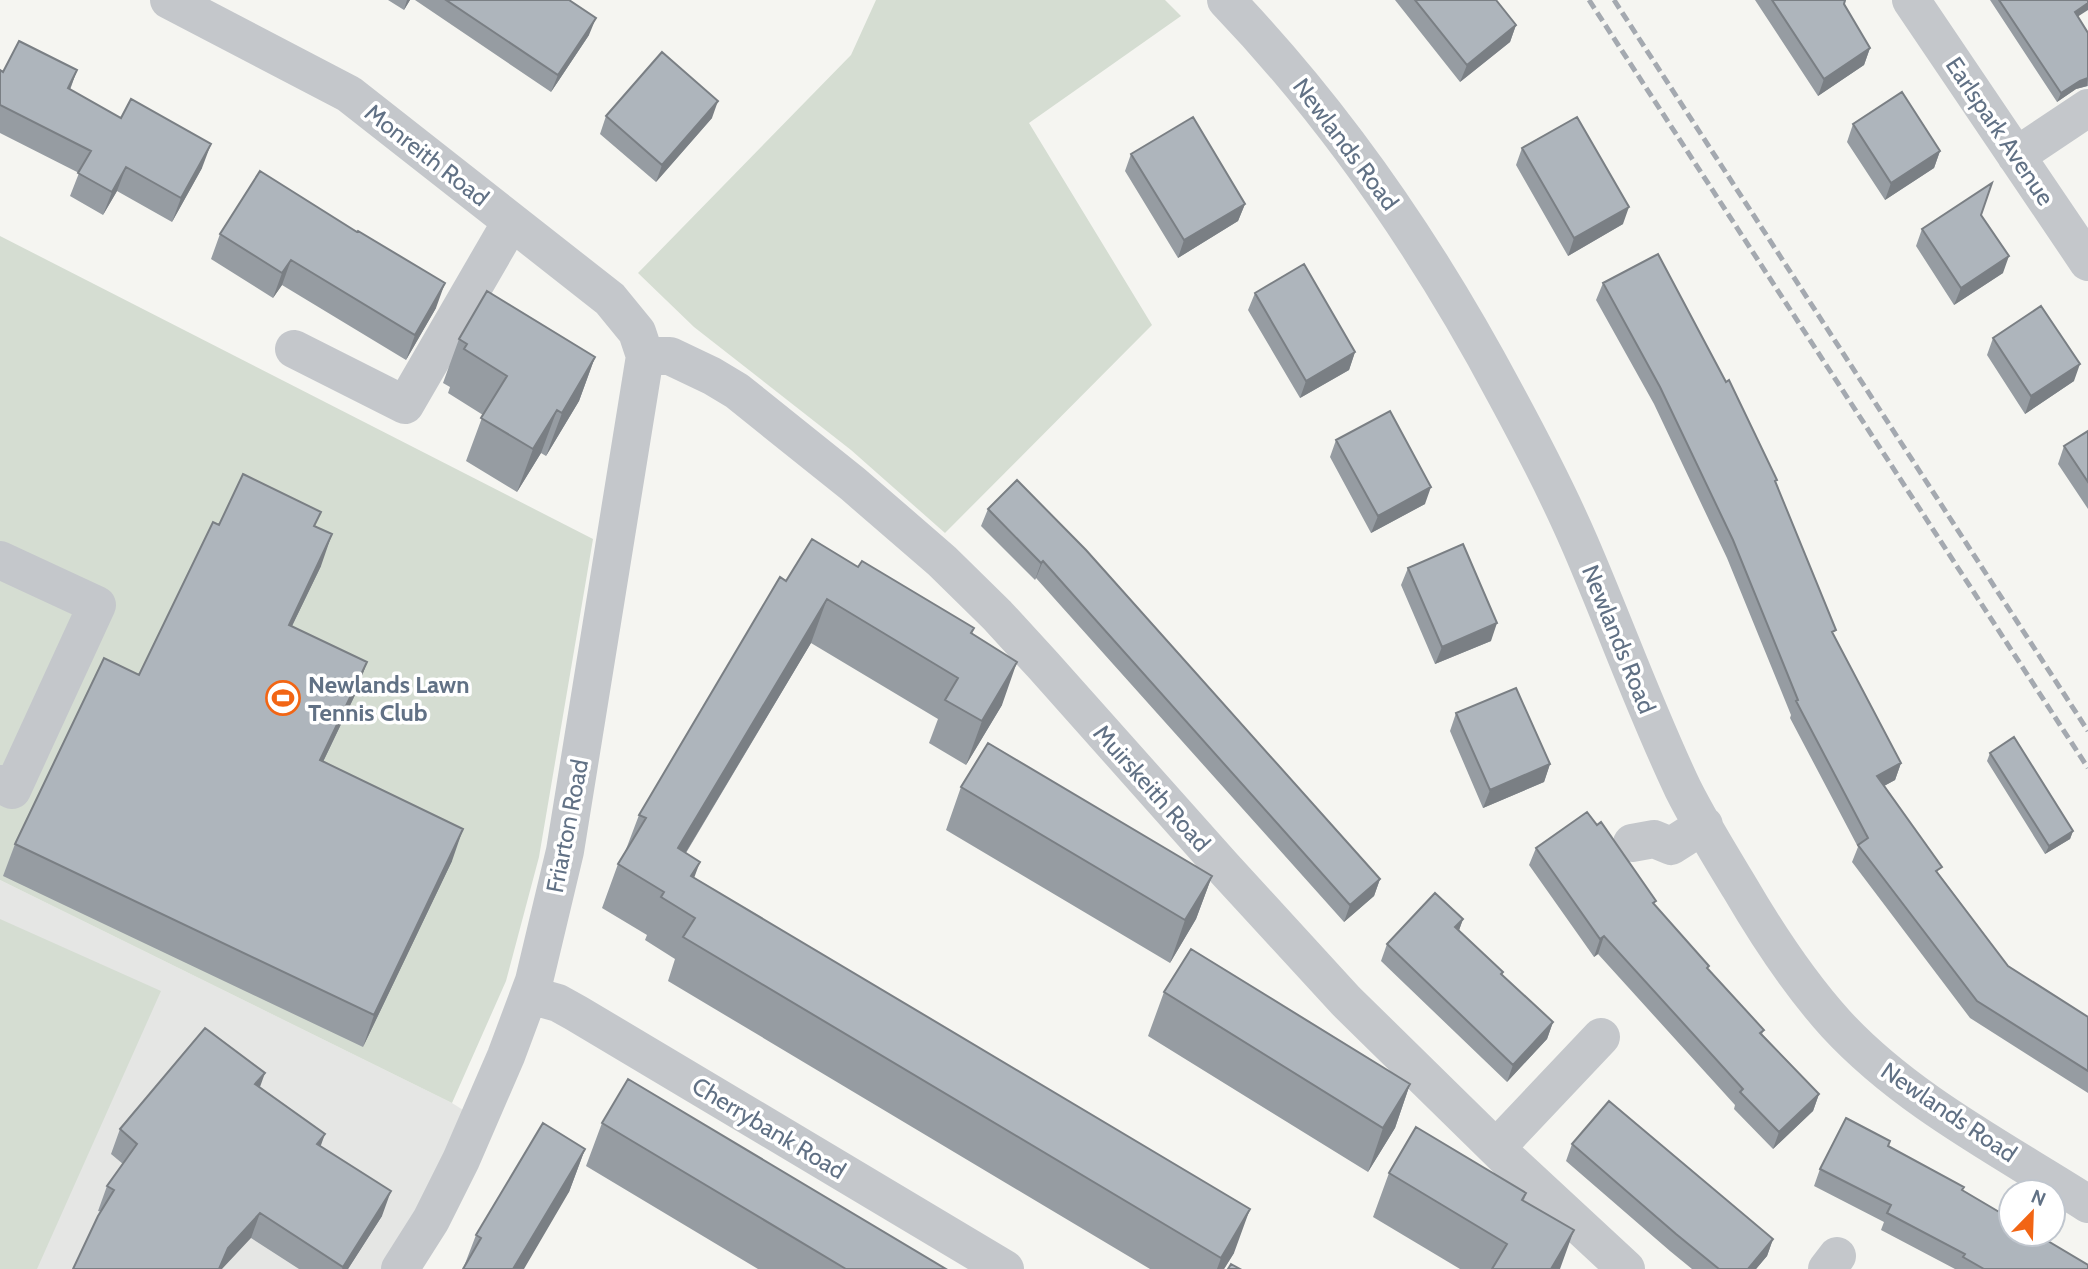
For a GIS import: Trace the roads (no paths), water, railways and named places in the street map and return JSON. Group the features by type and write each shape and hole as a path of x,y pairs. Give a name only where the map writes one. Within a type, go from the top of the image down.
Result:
{"street":[{"name":"Monreith Road","path":"169,0 349,94 610,299 637,332 645,356"},
{"name":"Newlands Road","path":"1226,0 1294,74 1368,168 1419,245 1477,341 1531,442 1580,543 1685,792 1768,934 1794,972 1844,1032 1879,1066 1919,1097 2088,1204"},
{"name":"Earlspark Avenue","path":"1911,0 2088,262"},
{"path":"2016,156 2088,108"},
{"path":"294,349 405,405 511,222"},
{"name":"Friarton Road","path":"400,1269 430,1220 461,1160 530,995 565,851 645,356"},
{"name":"Muirskeith Road","path":"645,356 670,356 737,391 853,484 942,561 1034,655 1346,1001 1496,1148 1626,1269"},
{"path":"0,560 97,606 12,790 0,784"},
{"path":"1632,843 1654,839 1671,846 1704,825"},
{"name":"Cherrybank Road","path":"530,995 558,1003 576,1013 1005,1269"},
{"path":"1496,1148 1601,1037"}],"railway":[{"path":"1589,0 2088,768"},
{"path":"1614,0 2088,731"}],"place":[{"name":"Newlands Lawn Tennis Club","path":"283,698"}]}
